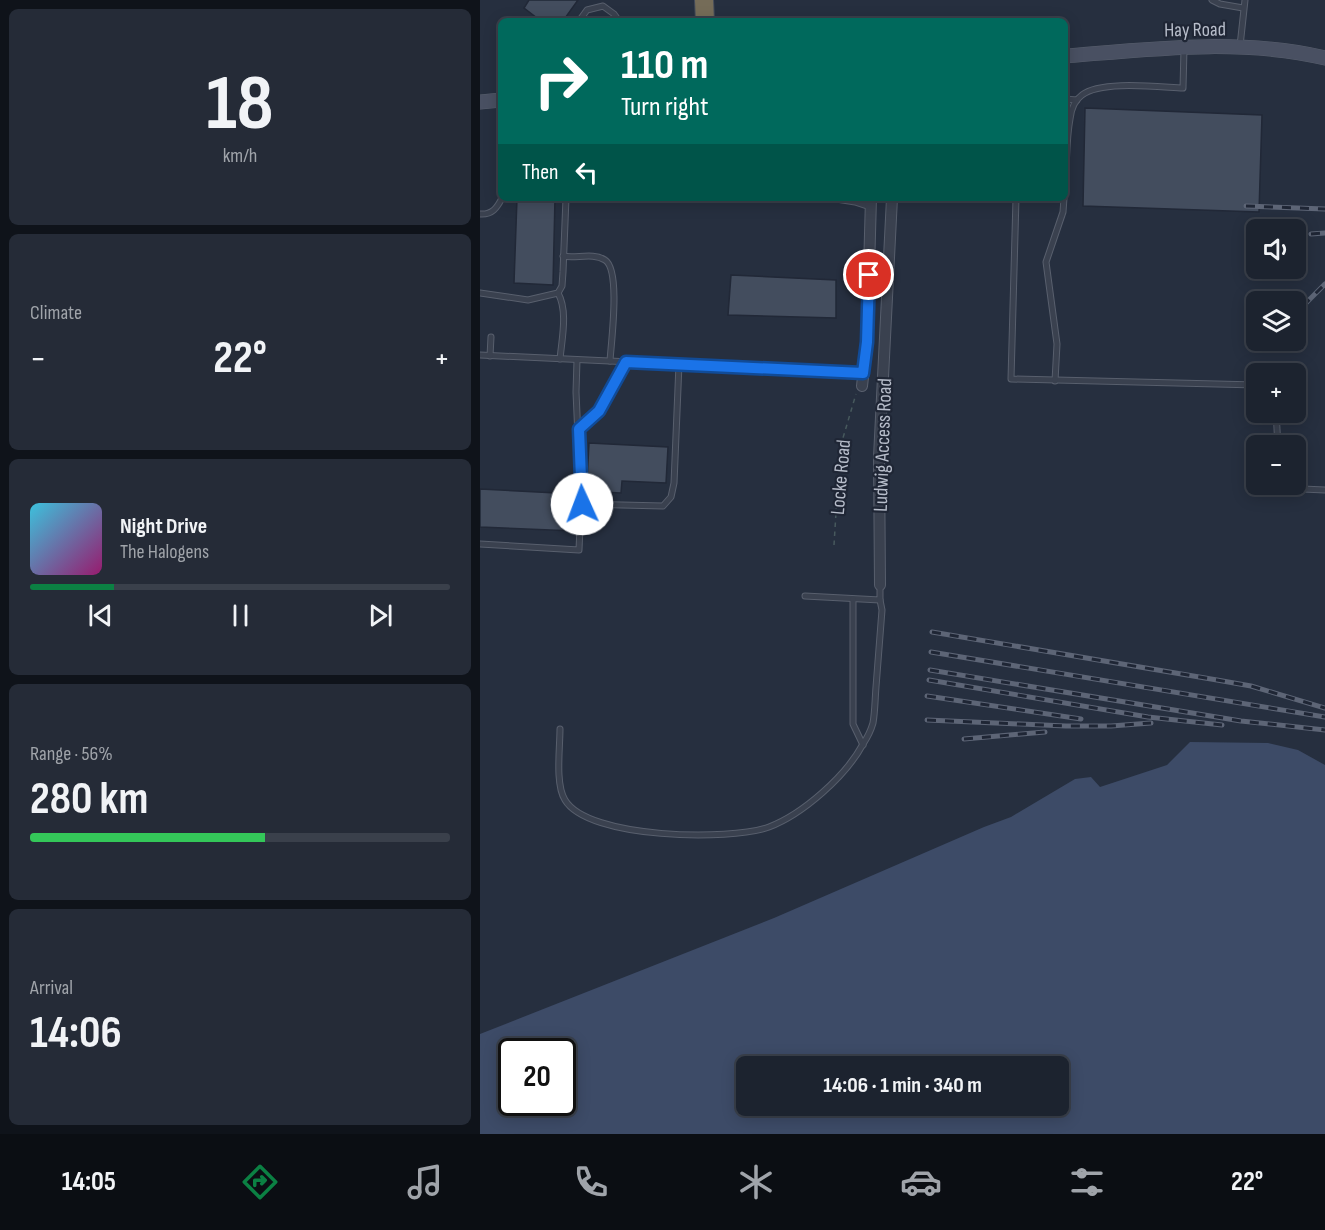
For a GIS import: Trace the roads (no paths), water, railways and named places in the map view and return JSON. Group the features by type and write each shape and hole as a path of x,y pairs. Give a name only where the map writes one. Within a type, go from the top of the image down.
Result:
{"highway":[{"path":"704,0 705,18"}],"main road":[{"name":"Hay Road","path":"1068,56 1184,48 1239,47 1325,58"},
{"path":"480,102 498,100"}],"street":[{"name":"Ludwig Access Road","path":"880,585 879,457 892,201"},
{"path":"862,386 867,342 870,203"}],"lane":[{"path":"1212,0 1220,4 1243,8"},
{"path":"1239,47 1245,0"},
{"path":"581,18 587,10 603,6 617,18"},
{"path":"1068,145 1070,119 1077,100 1084,93 1122,86 1183,88 1184,48"},
{"path":"1068,99 1077,100"},
{"path":"480,214 493,212 501,201"},
{"path":"480,293 528,300 558,293 562,286 566,201"},
{"path":"849,201 870,203"},
{"path":"1016,201 1011,379 1246,385"},
{"path":"1055,381 1057,344 1046,262 1063,212 1064,201"},
{"path":"563,256 594,256 603,258 608,263 615,298 610,361"},
{"path":"558,293 562,301 563,314 560,359"},
{"path":"490,356 491,337"},
{"path":"480,355 863,373"},
{"path":"480,544 579,549 582,504 576,392 577,360"},
{"path":"579,429 599,411 626,362"},
{"path":"582,504 663,506 671,497 674,483 679,364"},
{"path":"1306,489 1325,490"},
{"path":"560,729 561,789 565,800 573,809 586,817 628,830 663,834 738,833 769,827 801,810 828,787 849,765 863,745 873,724 882,610 880,585"},
{"path":"806,596 880,600"},
{"path":"853,599 853,724 863,745"}],"water":[{"path":"1190,742 1268,743 1298,750 1325,765 1325,1134 480,1134 480,1034 774,918 1011,817 1075,779 1091,777 1100,787 1167,765"}],"railway":[{"path":"1246,206 1325,209"},
{"path":"1311,234 1325,233"},
{"path":"1306,303 1325,284"},
{"path":"932,632 1251,686 1325,708"},
{"path":"931,652 1325,717"},
{"path":"930,670 1241,721 1325,730"},
{"path":"929,680 1148,717 1222,725"},
{"path":"927,696 1081,719"},
{"path":"927,720 1066,726 1151,723"},
{"path":"964,739 1045,732"}]}
